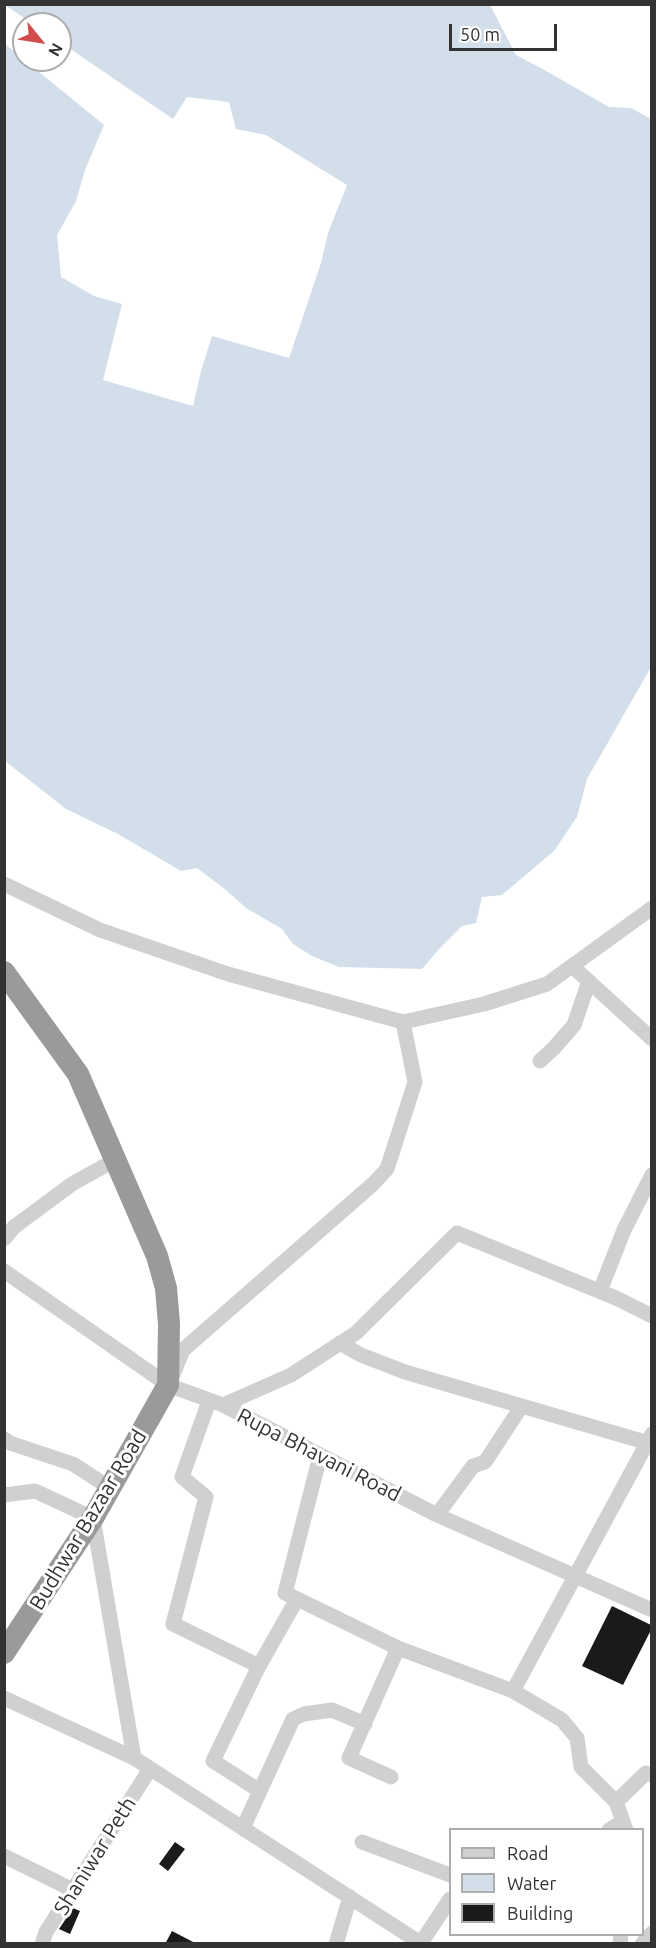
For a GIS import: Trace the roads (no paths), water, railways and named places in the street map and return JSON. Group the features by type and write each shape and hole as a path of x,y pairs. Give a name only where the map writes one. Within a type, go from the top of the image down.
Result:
{"highway":[{"path":"8,985 78,1074 157,1256 166,1288 169,1324 168,1385"},
{"name":"Budhwar Bazaar Road","path":"4,1653 93,1518 168,1385"}],"street":[{"path":"4,884 100,930 228,974 403,1022 484,1004 547,984 651,908"},
{"path":"572,966 651,1039"},
{"path":"540,1061 574,1025 589,981"},
{"path":"168,1385 183,1350 373,1184 387,1169 415,1082 403,1022"},
{"path":"4,1239 14,1227 72,1184 116,1160"},
{"path":"600,1291 624,1230 651,1175"},
{"path":"259,1666 172,1624 206,1497 182,1477 216,1403 291,1375 356,1333 457,1233 600,1291 651,1316"},
{"name":"Rupa Bhavani Road","path":"4,1271 168,1385 216,1403 436,1515 651,1610"},
{"path":"340,1343 361,1355 405,1372 521,1407 650,1440 513,1691"},
{"path":"436,1515 473,1466 485,1462 521,1407"},
{"path":"4,1439 73,1464 110,1488"},
{"path":"320,1456 285,1593 398,1648 513,1691 562,1720 577,1738 581,1767 616,1802 625,1825"},
{"path":"4,1495 35,1491 93,1518 134,1758"},
{"path":"260,1791 213,1761 259,1666 297,1599"},
{"path":"391,1777 349,1758 398,1648"},
{"path":"4,1698 134,1758 421,1943 449,1901"},
{"path":"243,1828 293,1719 304,1714 332,1710 364,1724"},
{"name":"Shaniwar Peth","path":"42,1944 46,1932 150,1769"},
{"path":"616,1802 646,1773 651,1775"},
{"path":"362,1842 449,1875"},
{"path":"4,1856 73,1890"},
{"path":"336,1944 350,1897"},
{"path":"642,1944 651,1933"}],"water":[{"path":"5,5 490,5 516,55 609,107 631,108 651,119 651,667 587,779 577,817 554,851 502,895 482,897 476,923 462,926 422,969 339,967 312,956 293,944 282,929 246,908 197,868 181,871 118,834 66,809 5,761 5,44 12,50 12,72 39,72 104,125 85,170 76,201 57,235 61,277 94,296 122,304 103,380 193,406 212,336 289,358 321,263 328,233 347,185 266,135 236,129 229,102 187,97 173,119 72,50 72,12 15,12"}]}
